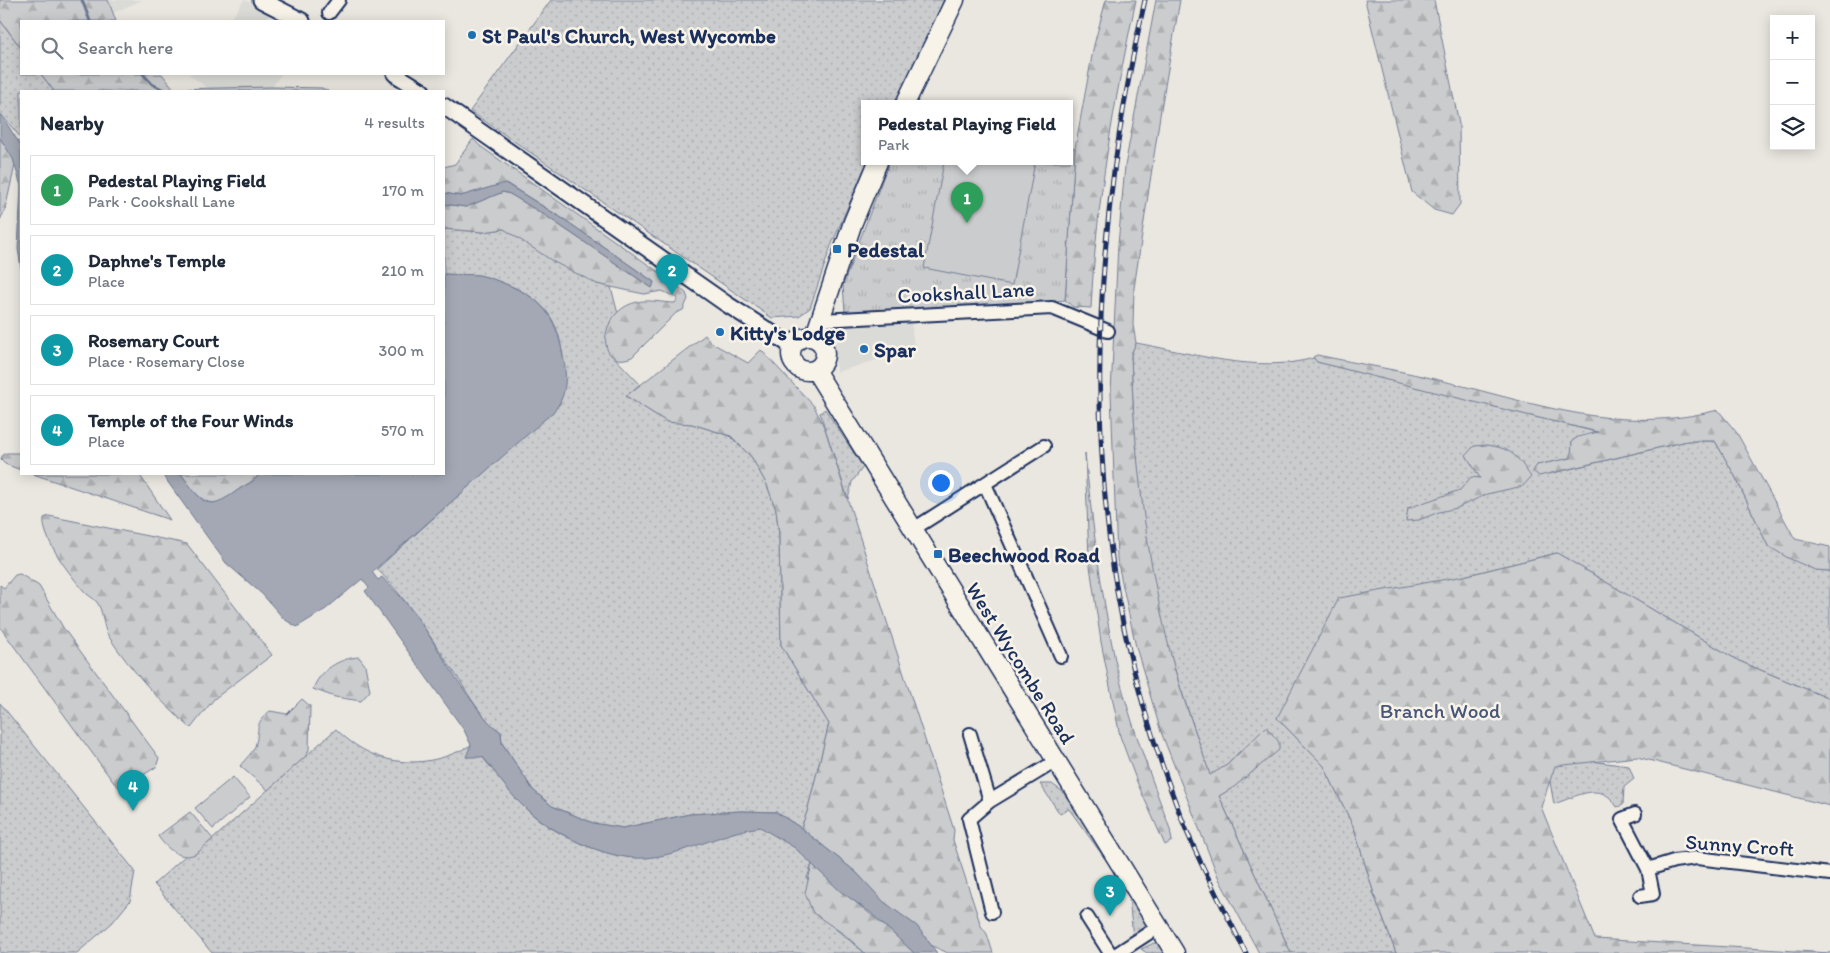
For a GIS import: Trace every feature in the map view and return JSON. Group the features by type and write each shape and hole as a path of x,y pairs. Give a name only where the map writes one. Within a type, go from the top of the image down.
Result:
{"highway":[{"path":"907,100 955,0"},
{"path":"814,338 853,222 877,165"},
{"path":"802,338 814,338 822,345 825,351 822,364 815,370 802,371 797,368 790,356 792,346 802,338"},
{"name":"West Wycombe Road","path":"815,370 912,530 1175,953"}],"main road":[{"path":"261,0 300,20"},
{"path":"397,75 420,90"},
{"path":"445,107 725,303 792,346"}],"street":[{"path":"329,13 339,0"},
{"name":"Cookshall Lane","path":"821,320 1052,308 1108,331"},
{"path":"912,530 1044,446"},
{"path":"985,484 1061,656"},
{"path":"970,734 990,801"},
{"path":"992,912 969,819 990,801 1056,761"},
{"path":"1635,814 1622,818 1648,869 1653,894 1640,896"},
{"name":"Sunny Croft","path":"1648,869 1674,861 1697,858 1830,874"},
{"path":"1087,917 1110,953"},
{"path":"1118,953 1158,926"}],"shaded area":[{"path":"108,0 142,0 113,13"},
{"path":"244,0 271,12 267,20 231,20"},
{"path":"189,75 280,75 272,87 208,88"},
{"path":"0,113 20,144 20,183 13,159 0,138"},
{"path":"505,183 565,220 654,282 652,288 543,214 510,194 503,192 466,207 445,204 445,193 461,196"},
{"path":"20,207 20,262 18,249"},
{"path":"445,274 479,275 490,278 521,291 532,298 548,314 558,334 565,375 565,388 561,401 553,412 372,572 378,580 382,577 409,607 467,695 479,711 501,732 502,743 533,790 552,806 593,823 623,828 690,814 741,811 776,812 801,828 857,873 884,902 917,926 937,953 914,953 871,913 840,891 795,848 760,827 731,834 675,853 646,858 631,858 597,850 547,825 517,800 483,757 466,757 471,745 464,730 365,591 369,588 362,579 326,609 297,627 284,619 262,594 226,563 163,475 182,475 200,498 205,502 211,503 218,502 227,497 258,475 445,475"},
{"path":"911,319 914,349 837,372 833,342 834,331 838,325 845,322"}],"green space":[{"path":"0,0 108,0 116,20 20,20 20,47 0,20"},
{"path":"551,0 945,0 928,40 897,100 861,100 861,165 866,165 831,246 810,308 799,316 772,318 470,111"},
{"path":"1106,0 1136,0 1107,153 1097,230 1091,308 1073,307 1065,300 1075,148 1094,45"},
{"path":"1156,0 1180,0 1161,109 1134,288 1133,325 1136,343 1131,354 1135,431 1148,546 1172,659 1210,775 1227,765 1266,727 1279,742 1279,750 1234,787 1219,796 1291,953 1259,953 1219,879 1161,732 1136,647 1117,559 1111,393 1118,245 1125,166"},
{"path":"1365,0 1434,0 1459,124 1460,204 1452,215 1434,210 1412,192"},
{"path":"0,20 20,47 20,75 42,75 53,90 20,90 20,137 0,113"},
{"path":"42,75 163,75 174,89 272,87 322,88 326,90 53,90"},
{"path":"0,138 4,144 7,141 20,145 20,162 15,165 5,210 0,220"},
{"path":"473,139 480,146 686,293 688,299 683,310 676,313 632,357 620,359 612,356 607,349 606,338 608,327 614,316 624,308 637,302 675,303 678,298 662,291 644,294 597,284 554,262 504,229 483,232 445,229 445,204 466,207 503,192 510,194 543,214 652,288 654,282 565,220 506,183 461,196 445,193 445,167 455,164"},
{"path":"1073,148 1075,148 1065,300 985,309 845,312 843,285 888,165 1073,165"},
{"path":"943,165 1034,165 1012,285 924,268"},
{"path":"445,229 483,232 504,229 597,284 611,287 618,314 610,322 611,354 640,384 626,396 667,422 692,424 730,436 752,458 767,485 776,510 779,534 781,645 829,724 807,812 801,828 776,812 741,811 690,814 623,828 593,823 552,806 533,790 502,743 501,732 482,715 410,608 377,569 560,404 563,367 562,350 552,320 543,307 529,296 511,286 478,275 445,274"},
{"path":"705,335 710,342 748,363 761,350 814,406 825,429 954,830 953,840 981,926 987,934 993,953 948,953 930,945 916,926 895,912 872,891 857,873 801,828 807,812 829,724 781,645 779,534 776,510 767,485 752,458 731,436 692,424 667,422 626,396"},
{"path":"1136,343 1247,363 1270,364 1314,358 1317,362 1600,433 1578,437 1572,441 1571,458 1537,465 1549,474 1687,441 1715,441 1734,474 1768,546 1815,570 1830,571 1830,699 1739,661 1557,553 1464,576 1277,718 1324,766 1354,828 1375,897 1396,953 1291,953 1219,796 1234,787 1240,751 1227,765 1210,776 1176,675 1162,622 1142,508 1138,470 1131,354"},
{"path":"1317,355 1415,374 1548,408 1581,414 1648,419 1683,417 1718,410 1737,433 1795,539 1830,547 1830,571 1815,570 1788,558 1768,546 1734,474 1715,441 1687,441 1539,476 1533,471 1537,465 1571,458 1572,441 1578,437 1598,432 1317,362 1313,357"},
{"path":"825,409 863,467 852,482 848,499 820,413"},
{"path":"1486,445 1502,448 1513,454 1531,477 1523,486 1487,494 1457,508 1439,512 1419,520 1406,521 1408,508 1460,490 1471,477 1480,478 1466,455 1474,446"},
{"path":"6,453 20,453 20,470 5,464 1,460 2,456"},
{"path":"1085,453 1097,557 1115,660 1133,724 1170,829 1172,841 1165,845 1137,782 1120,736 1101,642 1089,559"},
{"path":"36,475 140,475 170,520"},
{"path":"182,475 258,475 226,499 215,503 203,499 193,490"},
{"path":"49,516 187,544 272,655 214,699 191,728 147,686 109,637 99,605 85,592 65,567 47,536 44,518"},
{"name":"Branch Wood","path":"1557,553 1739,661 1830,699 1830,806 1637,757 1555,766 1541,807 1595,939 1830,953 1396,953 1375,897 1354,828 1324,766 1277,718 1339,598 1464,576"},
{"path":"20,574 39,586 64,629 159,758 156,767 124,787 120,788 114,783 0,627 0,585 4,588 15,575"},
{"path":"359,657 365,665 370,691 361,701 335,697 313,689 320,676 332,666 345,660"},
{"path":"302,699 310,706 309,750 305,757 268,790 240,766 255,746 258,726 265,715 270,711 287,714"},
{"path":"0,703 135,871 130,901 112,923 77,953 0,953"},
{"path":"336,729 351,742 367,751 383,758 400,761 418,762 435,759 453,754 471,745 520,803 541,821 566,837 607,853 620,856 648,857 676,851 745,829 760,827 766,829 788,842 812,864 807,878 832,926 865,953 212,953 154,884 186,855 195,854 213,839"},
{"path":"1545,755 1629,766 1634,779 1624,787 1623,805 1617,807 1611,799 1597,792 1581,794 1554,804"},
{"path":"233,777 250,797 213,829 195,808"},
{"path":"1040,784 1052,784 1063,792 1142,910 1146,922 1140,934 1133,938 1129,897 1121,887 1124,885 1069,809 1060,814"},
{"path":"190,812 213,839 195,854 184,856 174,852 158,836"},
{"path":"812,864 914,953 865,953 845,935 813,913 805,893"},
{"path":"1154,943 1159,944 1167,953 1147,953 1141,949"}],"waterway":[{"path":"82,0 90,20"},
{"path":"144,75 152,84 164,90"}],"railway":[{"path":"1145,0 1119,134 1104,270 1100,338 1100,407 1103,475 1110,543 1114,575 1127,641 1144,707 1164,770 1182,821 1246,953"}],"place":[{"name":"St Paul's Church, West Wycombe","path":"472,35"},
{"name":"Pedestal Playing Field","path":"967,223"},
{"name":"Pedestal","path":"837,249"},
{"name":"Daphne's Temple","path":"672,295"},
{"name":"Kitty's Lodge","path":"720,332"},
{"name":"Spar","path":"864,349"},
{"name":"Beechwood Road","path":"938,554"},
{"name":"Temple of the Four Winds","path":"133,811"},
{"name":"Rosemary Court","path":"1110,916"}]}
